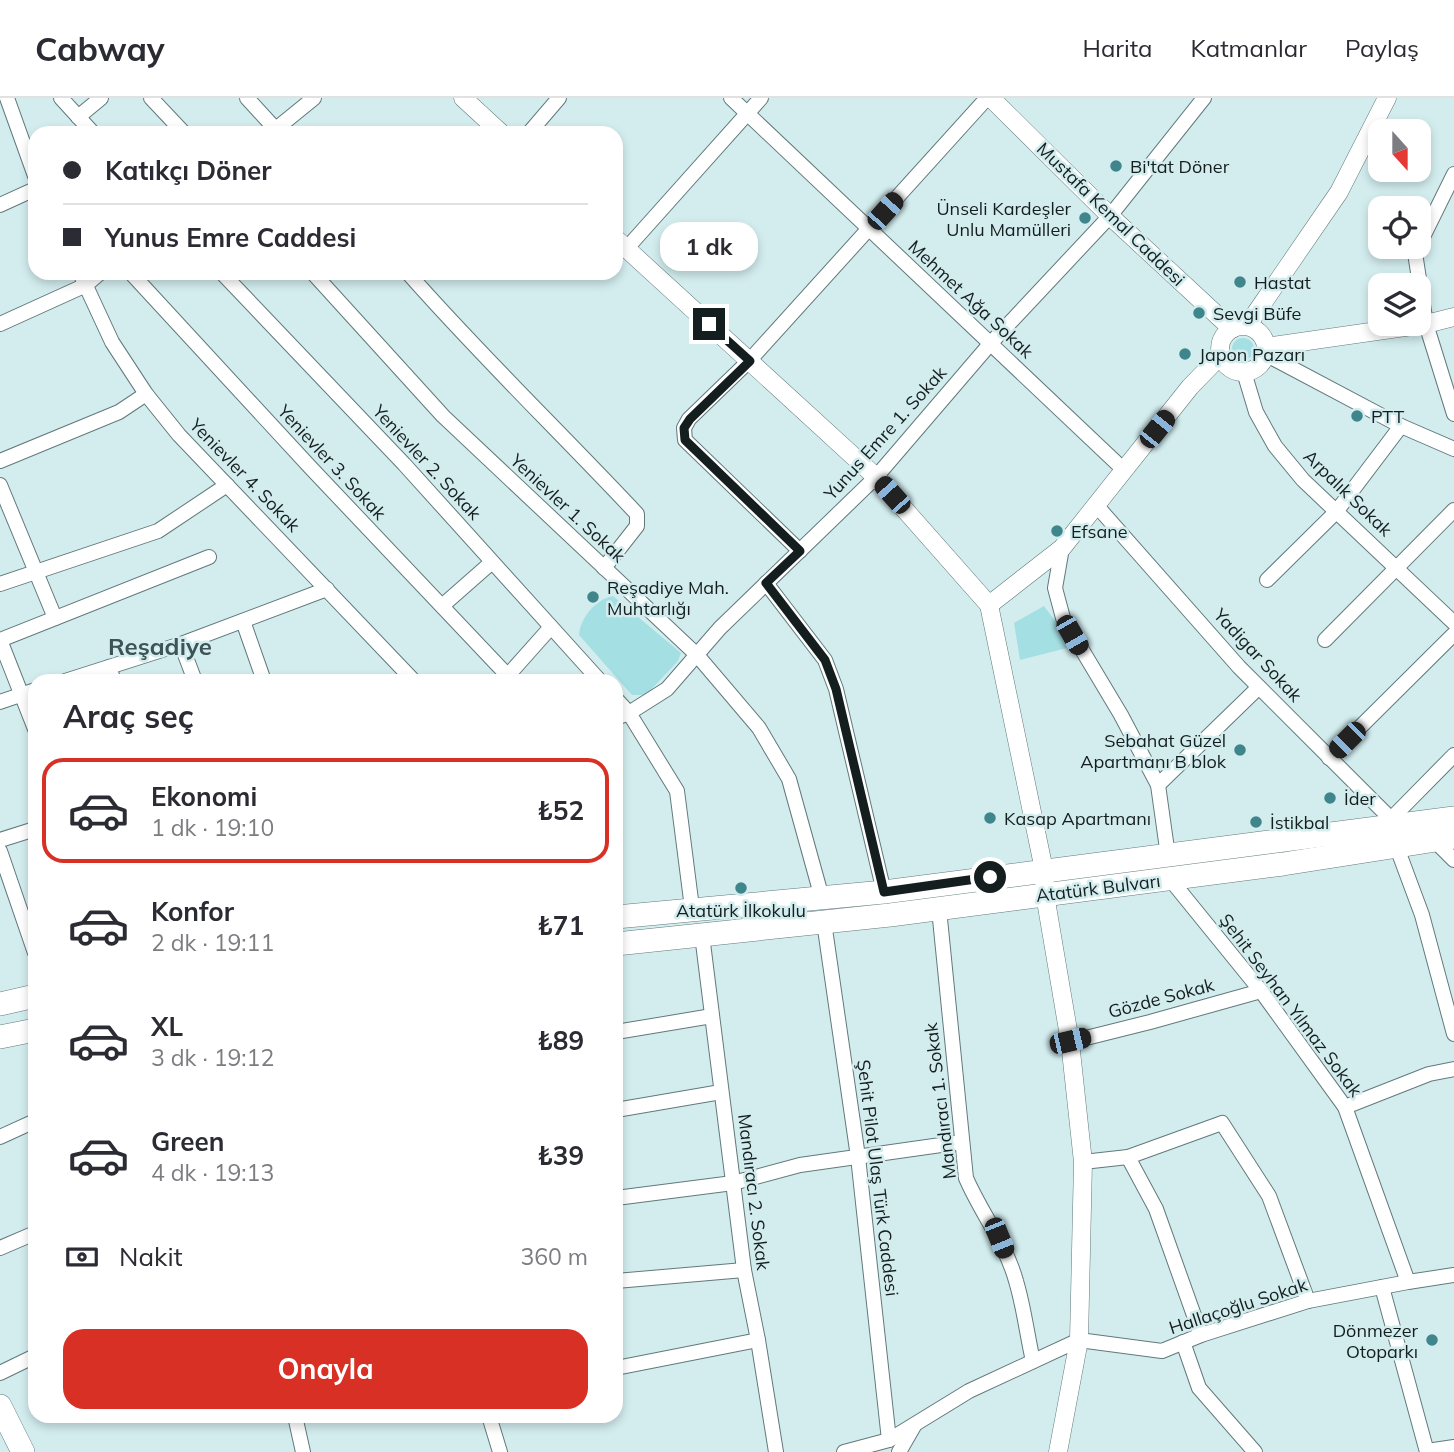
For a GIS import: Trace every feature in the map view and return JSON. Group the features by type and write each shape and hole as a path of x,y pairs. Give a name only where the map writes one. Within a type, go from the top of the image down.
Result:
{"main road":[{"name":"Atatürk Bulvarı","path":"623,943 1045,895 1169,867 1454,818"},
{"name":"Atatürk Bulvarı","path":"1391,830 1444,839"},
{"name":"Atatürk Bulvarı","path":"623,916 884,892 1044,870 1169,867"},
{"path":"0,1004 28,998"},
{"path":"0,1037 28,1031"},
{"path":"0,1406 23,1452"}],"street":[{"path":"7,98 28,156"},
{"path":"61,98 86,126"},
{"path":"78,117 100,98"},
{"path":"151,98 177,126"},
{"path":"247,98 271,126"},
{"path":"283,126 314,98"},
{"path":"463,98 493,126"},
{"path":"535,126 559,98"},
{"name":"Mehmet Ağa Sokak","path":"731,98 1124,470"},
{"path":"623,242 761,98"},
{"path":"800,551 685,440 684,428 750,361 989,98"},
{"name":"Mustafa Kemal Caddesi","path":"989,98 1110,216 1239,328"},
{"name":"Yunus Emre 1. Sokak","path":"623,716 667,689 720,628 876,477 990,344 1110,216 1204,98"},
{"path":"1239,328 1260,333 1265,350 1257,366 1244,372 1229,367 1221,355 1222,340 1239,328 1339,192 1387,98"},
{"path":"1431,221 1454,174"},
{"path":"0,205 28,193"},
{"path":"623,246 876,477 989,606 1044,870 1045,895 1070,1041 1083,1162 1079,1340 1058,1452"},
{"path":"0,324 81,280"},
{"name":"Yenievler 4. Sokak","path":"83,280 112,342 146,394 179,435 407,674"},
{"name":"Yenievler 3. Sokak","path":"138,280 501,674"},
{"name":"Yenievler 2. Sokak","path":"229,280 404,464 594,674"},
{"name":"Yenievler 1. Sokak","path":"319,280 443,416 697,655 759,728 789,779 822,898"},
{"path":"414,280 459,331 637,514 637,526 604,568"},
{"path":"1431,323 1454,317"},
{"path":"1265,350 1368,333"},
{"path":"1430,336 1454,414"},
{"path":"1265,350 1401,426 1454,449"},
{"path":"989,606 1062,548 1190,387 1221,355"},
{"name":"Arpalık Sokak","path":"1244,372 1256,412 1275,446 1303,480 1454,623"},
{"path":"0,461 119,412 146,394"},
{"path":"1267,580 1336,512 1401,426"},
{"path":"0,485 55,618"},
{"path":"0,584 158,531 227,485"},
{"name":"Yadigar Sokak","path":"1096,505 1259,687 1329,758 1391,830"},
{"path":"1325,640 1454,510"},
{"path":"1062,548 1055,588 1062,618 1121,715 1158,785 1169,867"},
{"path":"0,702 28,692 0,640 209,557"},
{"path":"442,607 492,562"},
{"path":"766,583 825,660 836,689 884,892"},
{"path":"112,674 181,644 327,589"},
{"path":"243,621 262,674"},
{"path":"509,674 551,627"},
{"path":"1329,758 1454,634"},
{"path":"181,644 192,674"},
{"path":"1158,785 1259,687"},
{"path":"623,716 677,791 692,908"},
{"path":"1454,755 1391,830 1422,915 1454,1034"},
{"path":"0,840 28,831"},
{"path":"1444,839 1454,860"},
{"path":"0,851 28,933"},
{"name":"Şehit Seyhan Yılmaz Sokak","path":"1169,867 1345,1107 1408,1282"},
{"name":"Mandıracı 1. Sokak","path":"939,909 966,1178 978,1206 999,1238 1016,1280 1033,1361"},
{"name":"Şehit Pilot Ulaş Türk Caddesi","path":"824,922 858,1157 889,1440"},
{"name":"Mandıracı 2. Sokak","path":"702,935 744,1270 776,1452"},
{"name":"Gözde Sokak","path":"1070,1041 1261,991"},
{"path":"623,1031 712,1016"},
{"path":"1345,1107 1429,1074 1454,1069"},
{"path":"623,1109 721,1092"},
{"path":"1083,1162 1128,1157 1222,1123 1269,1196 1308,1301"},
{"path":"0,1137 28,1124"},
{"path":"623,1197 733,1183 800,1165 962,1142"},
{"path":"1128,1157 1156,1209 1201,1335"},
{"path":"0,1248 28,1236"},
{"path":"623,1280 744,1270"},
{"name":"Hallaçoğlu Sokak","path":"1079,1340 1162,1351 1201,1335 1308,1301 1454,1275"},
{"path":"1382,1287 1427,1451 1454,1447"},
{"path":"623,1367 758,1340"},
{"path":"844,1452 889,1440 969,1391 1079,1340"},
{"path":"1183,1342 1199,1388 1255,1452"},
{"path":"0,1373 28,1359"},
{"path":"297,1423 303,1452"},
{"path":"491,1423 500,1452"},
{"path":"899,1452 914,1426"}],"shaded area":[{"path":"1243,338 1253,345 1254,349 1247,359 1243,360 1233,353 1232,349 1239,339"},
{"path":"613,596 681,653 678,661 646,695 632,695 623,685 623,674 613,674 579,635 582,622 590,610"},
{"path":"1044,606 1064,633 1067,648 1020,660 1014,623"}],"place":[{"name":"Bi'tat Döner","path":"1116,166"},
{"name":"Ünseli Kardeşler Unlu Mamülleri","path":"1085,218"},
{"name":"Hastat","path":"1240,282"},
{"name":"Sevgi Büfe","path":"1199,313"},
{"name":"Japon Pazarı","path":"1185,354"},
{"name":"PTT","path":"1357,416"},
{"name":"Efsane","path":"1057,531"},
{"name":"Reşadiye Mah. Muhtarlığı","path":"593,597"},
{"name":"Sebahat Güzel Apartmanı B blok","path":"1240,750"},
{"name":"İder","path":"1330,798"},
{"name":"Kasap Apartmanı","path":"990,818"},
{"name":"İstikbal","path":"1256,822"},
{"name":"Atatürk İlkokulu","path":"741,888"},
{"name":"Dönmezer Otoparkı","path":"1432,1340"}],"district":[{"name":"Reşadiye","path":"160,646"}],"route":[{"path":"709,324 750,361 690,419 684,428 685,440 800,551 766,583 825,660 836,689 884,892 990,877"}]}
